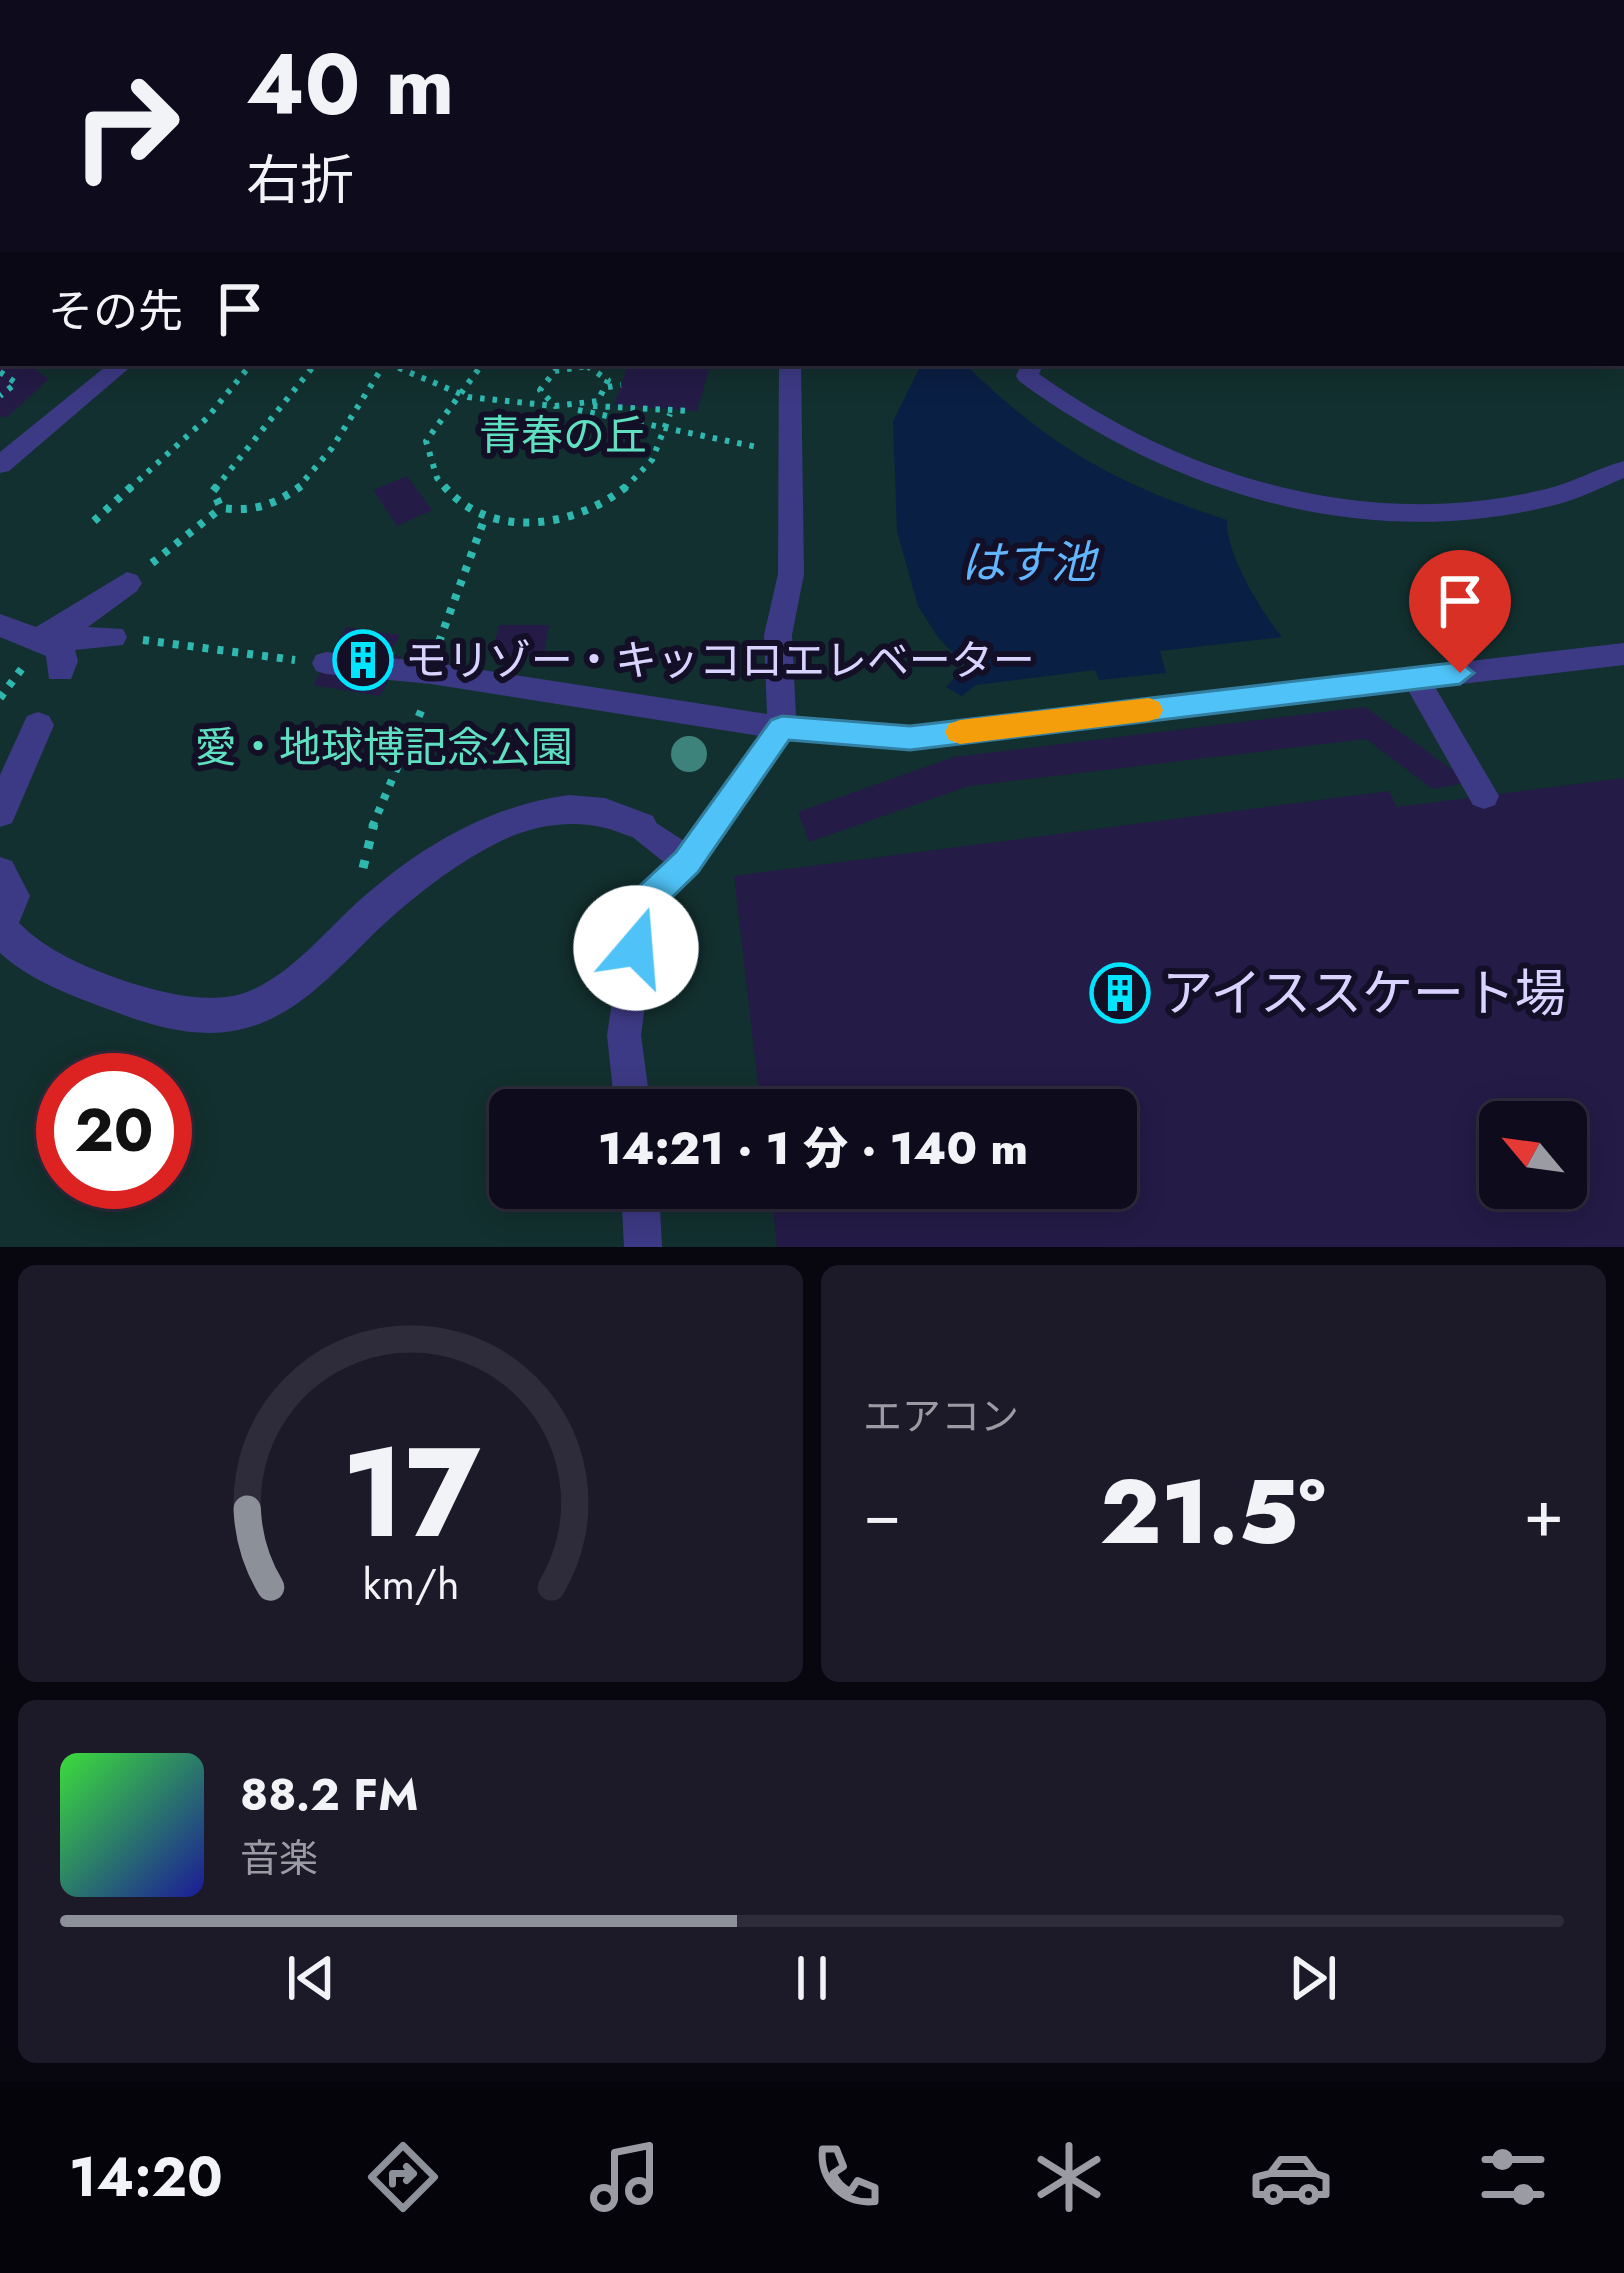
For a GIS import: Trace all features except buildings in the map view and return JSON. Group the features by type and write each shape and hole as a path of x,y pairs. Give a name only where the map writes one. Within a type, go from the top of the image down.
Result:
{"street":[{"path":"38,640 102,605 127,583"},
{"path":"0,625 58,649 63,661 60,670"},
{"path":"38,640 112,637"},
{"path":"0,813 38,725"},
{"path":"0,873 12,896 0,927 10,942 74,979 128,1000 190,1014 250,1010 314,966 436,861 504,822 564,808 618,814 640,826"}],"lane":[{"path":"0,465 120,366"},
{"path":"630,1089 624,1035 643,904 687,862 782,728 778,634 790,574 790,366"},
{"path":"1032,366 1027,376 1079,419 1123,444 1225,481 1292,499 1406,512 1472,512 1590,487 1624,469"},
{"path":"326,663 387,667 782,728 910,738 1624,654"},
{"path":"1415,678 1484,796"},
{"path":"640,826 687,862"},
{"path":"641,1209 643,1247"}],"path":[{"path":"94,521 207,418 250,366"},
{"path":"221,508 214,491 314,366"},
{"path":"127,583 221,508 259,509 302,484 327,459 359,396 384,366"},
{"path":"397,366 425,374 458,395 606,414 760,447"},
{"path":"481,366 426,441 429,470 452,501 484,520 525,524 574,516 617,494 648,465 670,414"},
{"path":"567,366 542,383 542,398 561,408 691,411"},
{"path":"577,366 597,369 608,380 608,387"},
{"path":"0,372 16,383 0,396"},
{"path":"588,406 608,387 621,385"},
{"path":"442,632 484,520"},
{"path":"112,637 326,663"},
{"path":"376,908 364,886 362,862 369,835 421,716"}],"green space":[{"name":"愛・地球博記念公園","path":"0,366 1624,366 1624,1247 0,1247"}],"water":[{"name":"はす池","path":"920,366 967,366 1025,417 1085,459 1150,492 1227,520 1238,565 1282,637 1160,651 1166,673 1099,680 1095,670 976,685 962,696 946,687 965,666 918,606 897,531 893,421"}],"slow traffic":[{"path":"960,732 1149,710"}],"place":[{"name":"モリゾー・キッコロエレベーター","path":"363,660"},
{"name":"アイススケート場","path":"1120,993"}],"route":[{"path":"636,948 643,904 687,862 782,728 910,738 1460,673"}],"park label":[{"name":"青春の丘","path":"563,435"}]}
